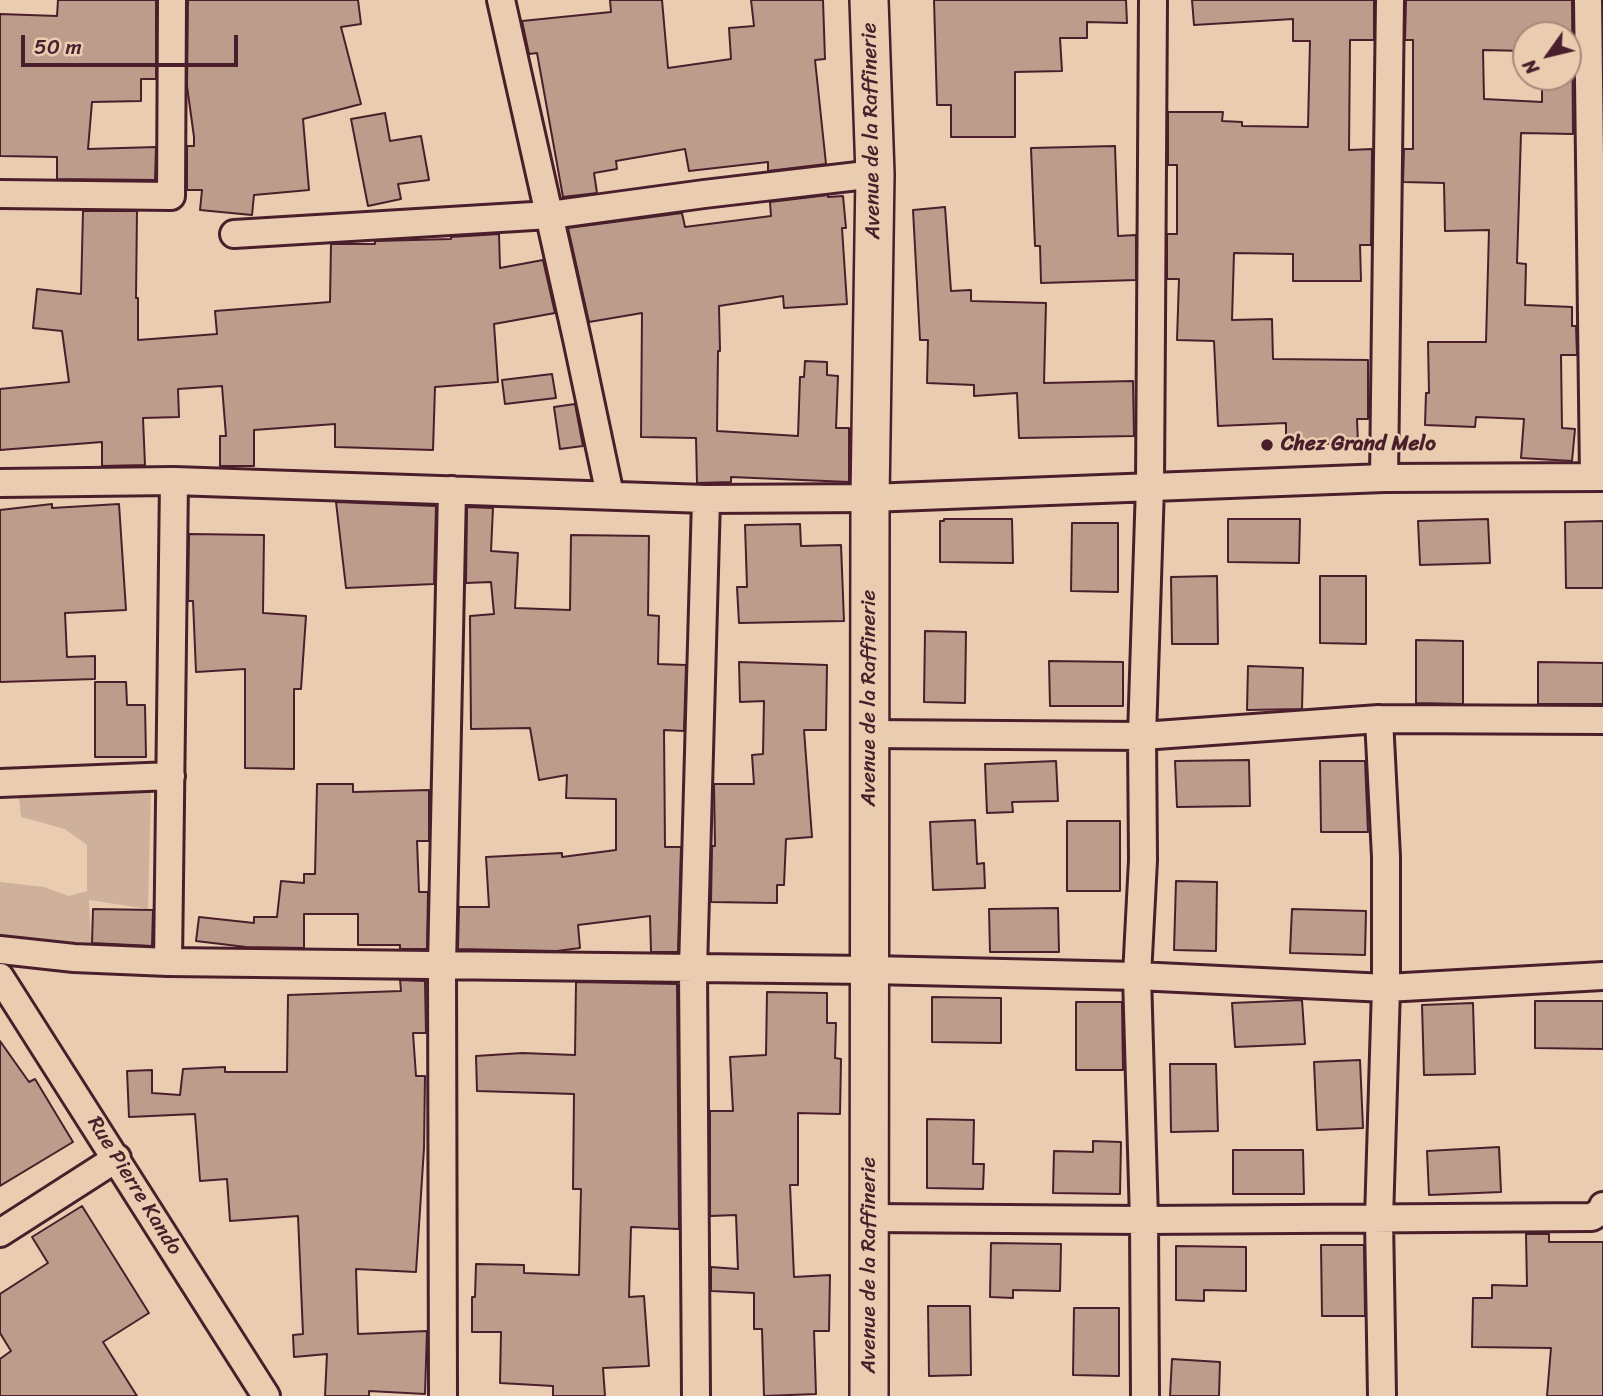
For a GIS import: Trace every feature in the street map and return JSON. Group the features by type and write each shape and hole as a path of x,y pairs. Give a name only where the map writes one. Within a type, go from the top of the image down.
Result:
{"street":[{"path":"0,194 171,196 172,0"},
{"path":"501,0 610,495"},
{"name":"Avenue de la Raffinerie","path":"869,0 875,174 870,498 869,1396"},
{"path":"1145,1396 1144,1220 1137,976 1143,860 1142,736 1150,486 1153,0"},
{"path":"1384,478 1390,0"},
{"path":"0,483 174,481 706,499 870,498 1384,478 1599,477 1588,0"},
{"path":"234,234 550,215 875,174"},
{"path":"169,962 174,481"},
{"path":"443,1396 442,967 452,490"},
{"path":"696,1396 693,969 706,499"},
{"path":"1379,719 1386,857 1386,988 1379,1219 1382,1396"},
{"path":"870,734 1142,736 1379,719 1603,720"},
{"path":"0,783 171,776"},
{"path":"0,950 74,958 169,962 871,970 1137,976 1386,988 1603,976"},
{"name":"Rue Pierre Kando","path":"0,977 266,1396"},
{"path":"0,1233 117,1158"},
{"path":"870,1217 1144,1220 1592,1217 1601,1211 1603,1206"}],"shaded area":[{"path":"91,788 151,791 148,909 89,900 92,956 5,941 0,936 0,882 44,887 69,896 87,891 87,845 65,829 21,817 19,798"}],"building":[{"path":"58,0 156,0 156,79 141,79 141,101 92,102 88,149 156,147 155,180 57,179 57,157 0,156 0,14 57,16"},
{"path":"188,0 358,0 361,24 341,27 361,104 303,119 309,190 254,195 252,215 200,210 202,190 187,190 187,146 194,146 187,86"},
{"path":"610,0 662,0 668,68 731,59 729,28 754,26 751,0 823,0 825,59 815,60 826,164 768,171 768,162 689,171 685,149 616,161 617,169 594,173 597,193 563,197 537,53 529,54 522,21 611,12"},
{"path":"934,0 1126,0 1127,23 1087,22 1087,38 1060,38 1062,71 1015,72 1015,137 951,137 951,105 937,105"},
{"path":"1192,0 1374,0 1374,40 1350,40 1349,150 1372,149 1371,245 1360,245 1361,281 1293,281 1293,254 1234,253 1232,320 1272,319 1273,359 1368,360 1368,419 1357,419 1358,444 1286,444 1286,423 1218,426 1214,341 1177,340 1179,279 1167,279 1167,234 1177,234 1177,165 1168,165 1168,112 1223,112 1222,121 1242,122 1242,126 1308,127 1310,41 1293,41 1293,19 1194,25"},
{"path":"1406,0 1572,0 1572,21 1512,21 1512,51 1483,50 1484,99 1542,102 1542,91 1573,91 1573,134 1521,133 1517,263 1526,264 1525,305 1572,307 1577,355 1561,355 1562,428 1575,429 1572,461 1521,458 1524,419 1476,417 1475,427 1425,425 1426,393 1429,393 1428,342 1486,342 1489,230 1445,231 1444,183 1403,182 1404,149 1413,149 1413,40 1405,40"},
{"path":"385,113 390,141 421,136 429,180 398,184 401,199 368,206 351,119"},
{"path":"1115,146 1118,236 1136,235 1136,280 1041,283 1040,246 1035,246 1031,148"},
{"path":"828,195 843,196 846,228 842,228 847,304 784,308 783,296 719,306 717,431 798,436 800,377 804,377 805,361 827,362 827,375 838,376 836,428 849,428 849,482 731,477 731,482 697,483 696,438 641,437 642,313 589,322 568,228 682,213 685,227 771,216 770,202"},
{"path":"945,207 951,291 971,290 971,301 1046,303 1044,383 1133,381 1134,436 1019,438 1017,393 974,396 974,385 927,383 928,340 920,340 913,210"},
{"path":"83,211 137,211 138,340 217,334 215,311 330,302 331,244 375,244 375,241 451,239 499,234 500,268 543,260 555,313 494,324 498,382 435,387 433,450 335,447 335,424 254,430 254,466 220,466 220,436 226,436 222,386 178,389 179,417 143,418 145,465 102,466 102,442 0,450 0,389 69,382 62,331 33,328 37,289 81,294"},
{"path":"552,374 556,398 505,404 502,380"},
{"path":"575,404 583,446 560,449 554,407"},
{"path":"336,502 436,506 434,584 346,588"},
{"path":"52,504 52,508 119,504 126,610 65,613 67,657 95,656 95,679 0,682 0,510"},
{"path":"467,507 493,508 491,551 518,553 515,608 570,610 571,535 649,536 648,615 659,616 658,664 686,665 684,731 664,730 665,847 681,847 678,952 651,952 650,916 578,925 580,948 557,951 458,949 459,907 489,907 486,857 562,853 562,857 616,850 616,799 566,798 567,775 539,780 530,728 471,729 470,616 494,614 491,582 466,583"},
{"path":"1012,519 1013,563 940,562 940,521"},
{"path":"1228,519 1300,519 1299,563 1228,562"},
{"path":"1488,519 1490,563 1420,565 1418,521"},
{"path":"1603,521 1603,588 1566,588 1565,522"},
{"path":"1072,523 1118,523 1118,592 1071,591"},
{"path":"800,524 801,546 841,545 844,621 739,623 737,587 747,587 745,525"},
{"path":"189,534 264,535 263,613 306,616 301,689 294,689 294,769 245,768 245,669 196,672 193,601 188,601"},
{"path":"1217,576 1218,644 1172,644 1171,577"},
{"path":"1320,576 1366,576 1366,644 1320,643"},
{"path":"925,631 966,632 965,703 924,702"},
{"path":"1416,640 1463,641 1463,704 1416,703"},
{"path":"1049,661 1123,662 1123,706 1050,706"},
{"path":"739,662 827,665 826,730 804,730 812,837 786,839 784,885 777,885 777,903 711,902 712,846 715,846 714,784 754,784 752,755 763,754 764,701 740,702"},
{"path":"1538,662 1603,663 1603,704 1538,704"},
{"path":"1248,666 1303,668 1302,709 1247,710"},
{"path":"95,682 126,682 127,705 145,705 146,757 95,757"},
{"path":"1249,760 1250,806 1177,807 1175,761"},
{"path":"1056,761 1058,801 1012,802 1013,812 987,813 985,764"},
{"path":"1320,761 1365,761 1368,832 1321,832"},
{"path":"317,784 353,784 353,792 429,790 429,841 417,841 419,892 428,892 427,949 400,949 400,945 358,945 358,914 304,914 304,948 246,947 196,941 199,917 254,923 254,917 277,917 281,881 304,883 304,874 315,874"},
{"path":"975,820 977,864 984,863 985,888 933,890 930,822"},
{"path":"1067,821 1120,821 1120,891 1067,891"},
{"path":"1176,881 1217,882 1216,951 1174,950"},
{"path":"1058,908 1059,952 990,952 989,909"},
{"path":"93,909 153,910 152,946 92,943"},
{"path":"1292,909 1366,911 1365,955 1290,953"},
{"path":"400,980 425,981 426,1033 413,1033 416,1076 425,1076 424,1148 416,1272 356,1269 358,1334 427,1331 425,1394 369,1391 369,1396 325,1396 327,1354 294,1357 293,1335 303,1334 298,1216 230,1221 227,1179 200,1181 195,1114 129,1117 127,1071 152,1070 152,1093 180,1095 183,1069 225,1067 225,1072 287,1072 288,995 401,991"},
{"path":"576,982 677,984 679,1229 631,1227 629,1297 644,1296 649,1366 603,1368 605,1396 553,1396 553,1386 500,1383 501,1332 472,1332 476,1264 524,1265 524,1273 579,1275 581,1189 573,1189 574,1094 477,1091 476,1056 522,1053 575,1055"},
{"path":"767,992 827,993 827,1023 836,1023 835,1058 841,1059 840,1114 798,1113 798,1185 790,1185 794,1277 830,1275 829,1331 814,1331 816,1394 764,1396 762,1329 754,1329 754,1293 711,1291 711,1267 738,1269 736,1215 710,1216 710,1111 733,1111 730,1057 766,1055"},
{"path":"932,997 1001,998 1001,1043 932,1042"},
{"path":"1302,1000 1305,1044 1235,1047 1232,1003"},
{"path":"1535,1001 1603,1001 1603,1049 1535,1048"},
{"path":"1076,1002 1122,1002 1123,1070 1076,1070"},
{"path":"1473,1003 1475,1074 1424,1075 1422,1005"},
{"path":"0,1041 29,1082 35,1079 73,1142 0,1186"},
{"path":"1360,1060 1363,1128 1317,1130 1314,1062"},
{"path":"1170,1064 1216,1064 1218,1131 1171,1132"},
{"path":"927,1119 974,1120 973,1164 984,1164 983,1189 927,1188"},
{"path":"1093,1141 1121,1142 1120,1194 1053,1193 1054,1151 1093,1152"},
{"path":"1499,1147 1501,1192 1429,1195 1427,1151"},
{"path":"1233,1150 1303,1150 1304,1194 1233,1194"},
{"path":"82,1206 149,1313 103,1342 137,1396 0,1396 0,1359 11,1351 0,1333 0,1294 48,1263 32,1237"},
{"path":"1526,1234 1549,1234 1549,1242 1603,1242 1603,1396 1547,1396 1551,1348 1472,1347 1473,1298 1492,1298 1492,1285 1527,1286"},
{"path":"991,1243 1061,1244 1060,1291 1013,1290 1013,1298 990,1297"},
{"path":"1321,1245 1364,1245 1365,1316 1322,1316"},
{"path":"1176,1246 1246,1247 1246,1291 1204,1290 1204,1301 1176,1300"},
{"path":"928,1306 970,1306 971,1375 929,1376"},
{"path":"1074,1308 1119,1308 1119,1376 1073,1375"},
{"path":"1172,1359 1220,1362 1219,1396 1170,1396"}],"place":[{"name":"Chez Grand Melo","path":"1267,445"}]}
